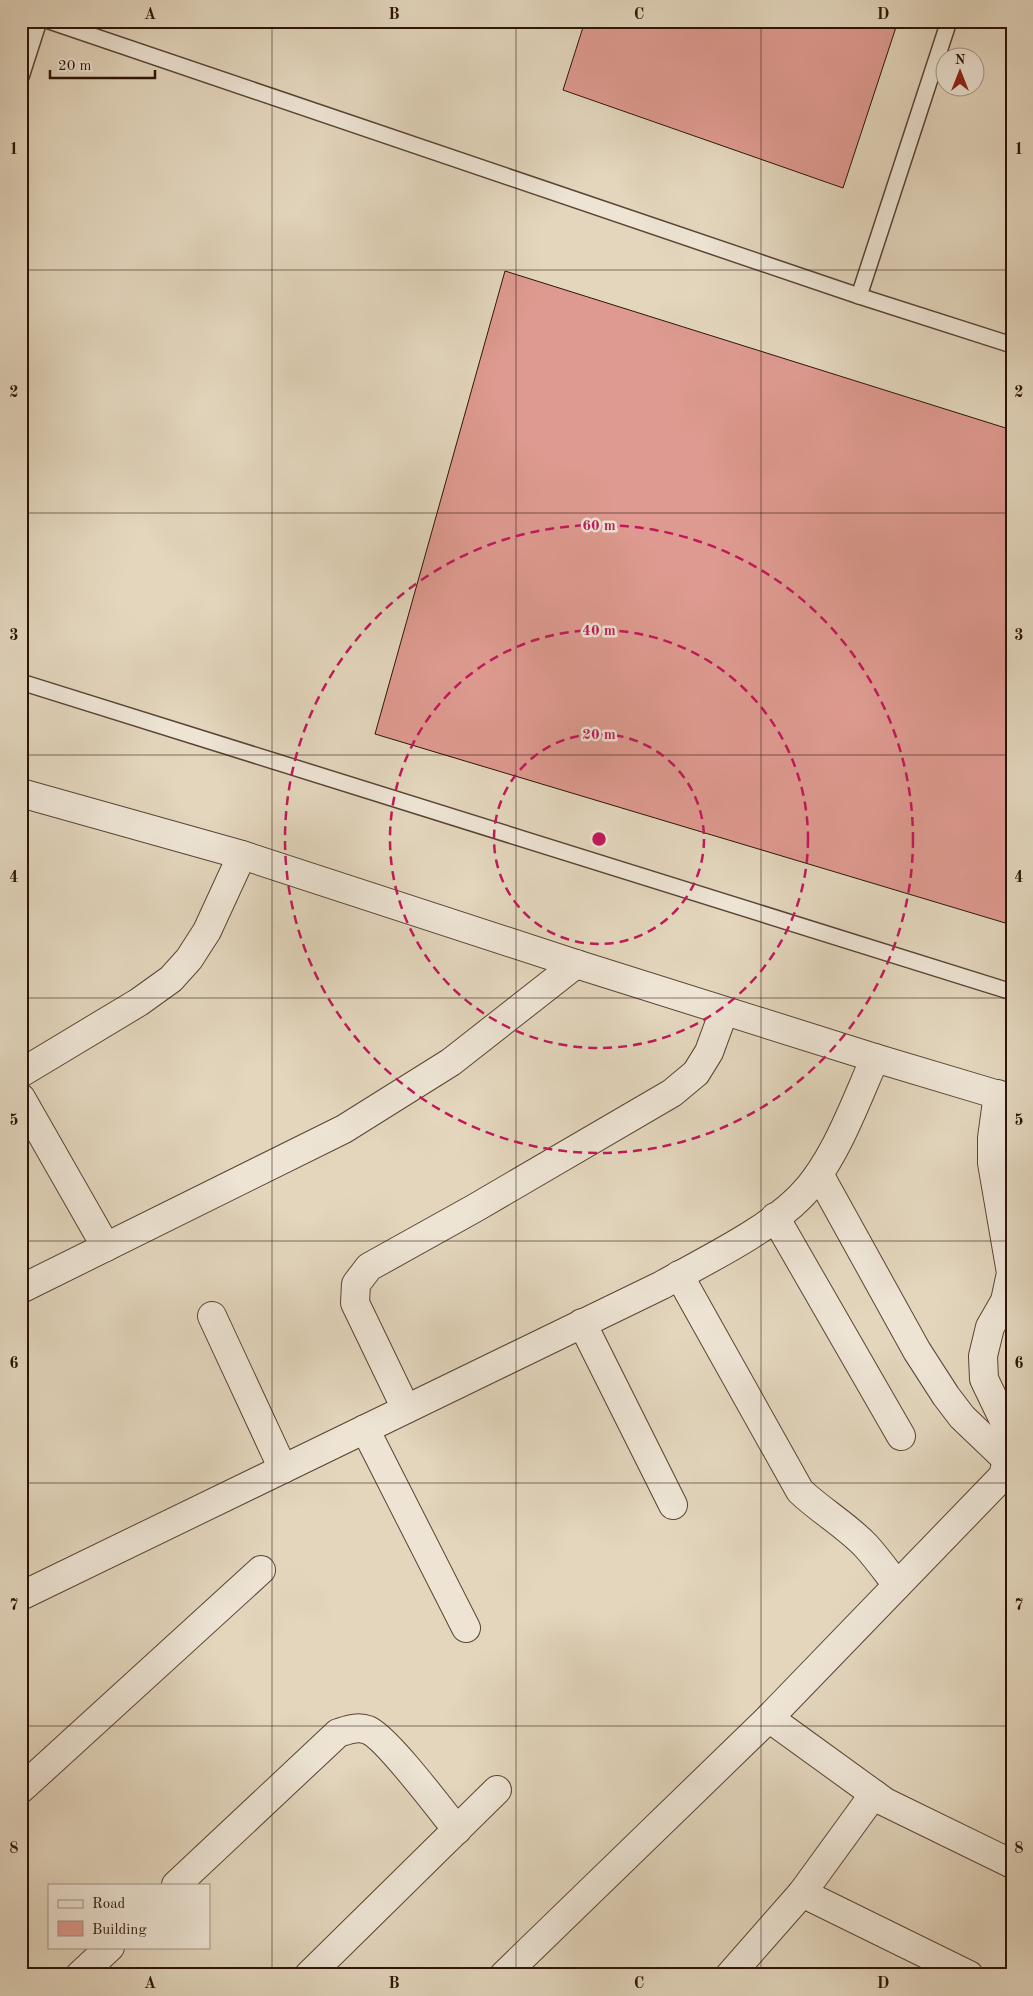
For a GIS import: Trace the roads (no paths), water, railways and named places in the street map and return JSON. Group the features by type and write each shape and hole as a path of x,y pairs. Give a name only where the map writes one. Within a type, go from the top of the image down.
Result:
{"street":[{"path":"21,794 242,855 724,1011 1005,1096 992,1138 992,1163 1011,1273 1005,1301 990,1327 983,1356 984,1379 1007,1427 1007,1460 1003,1476 769,1718 504,1975"},
{"path":"21,1073 139,1002 171,980 189,959 207,931 242,855"},
{"path":"21,1289 344,1129 451,1062 576,964"},
{"path":"406,1409 356,1303 356,1284 369,1267 475,1208 672,1092 696,1073 709,1052 724,1011"},
{"path":"21,1596 679,1275 758,1231 801,1196 819,1174 837,1142 875,1058"},
{"path":"21,1098 106,1247"},
{"path":"819,1174 917,1351 946,1396 962,1417 1007,1460"},
{"path":"775,1217 901,1436"},
{"path":"679,1275 800,1491 818,1508 839,1522 866,1546 897,1586"},
{"path":"212,1316 283,1469"},
{"path":"582,1323 674,1505"},
{"path":"365,1429 466,1628"},
{"path":"21,1789 261,1570"},
{"path":"769,1718 885,1802 1012,1864"},
{"path":"177,1884 338,1733 353,1728 368,1730 384,1742 457,1830"},
{"path":"309,1975 497,1790"},
{"path":"730,1975 802,1893 874,1794"},
{"path":"802,1893 969,1975"},
{"path":"80,1975 109,1948"}],"lane":[{"path":"21,77 38,21"},
{"path":"49,21 859,296 1012,345"},
{"path":"859,296 949,21"},
{"path":"21,682 1012,992"}]}
